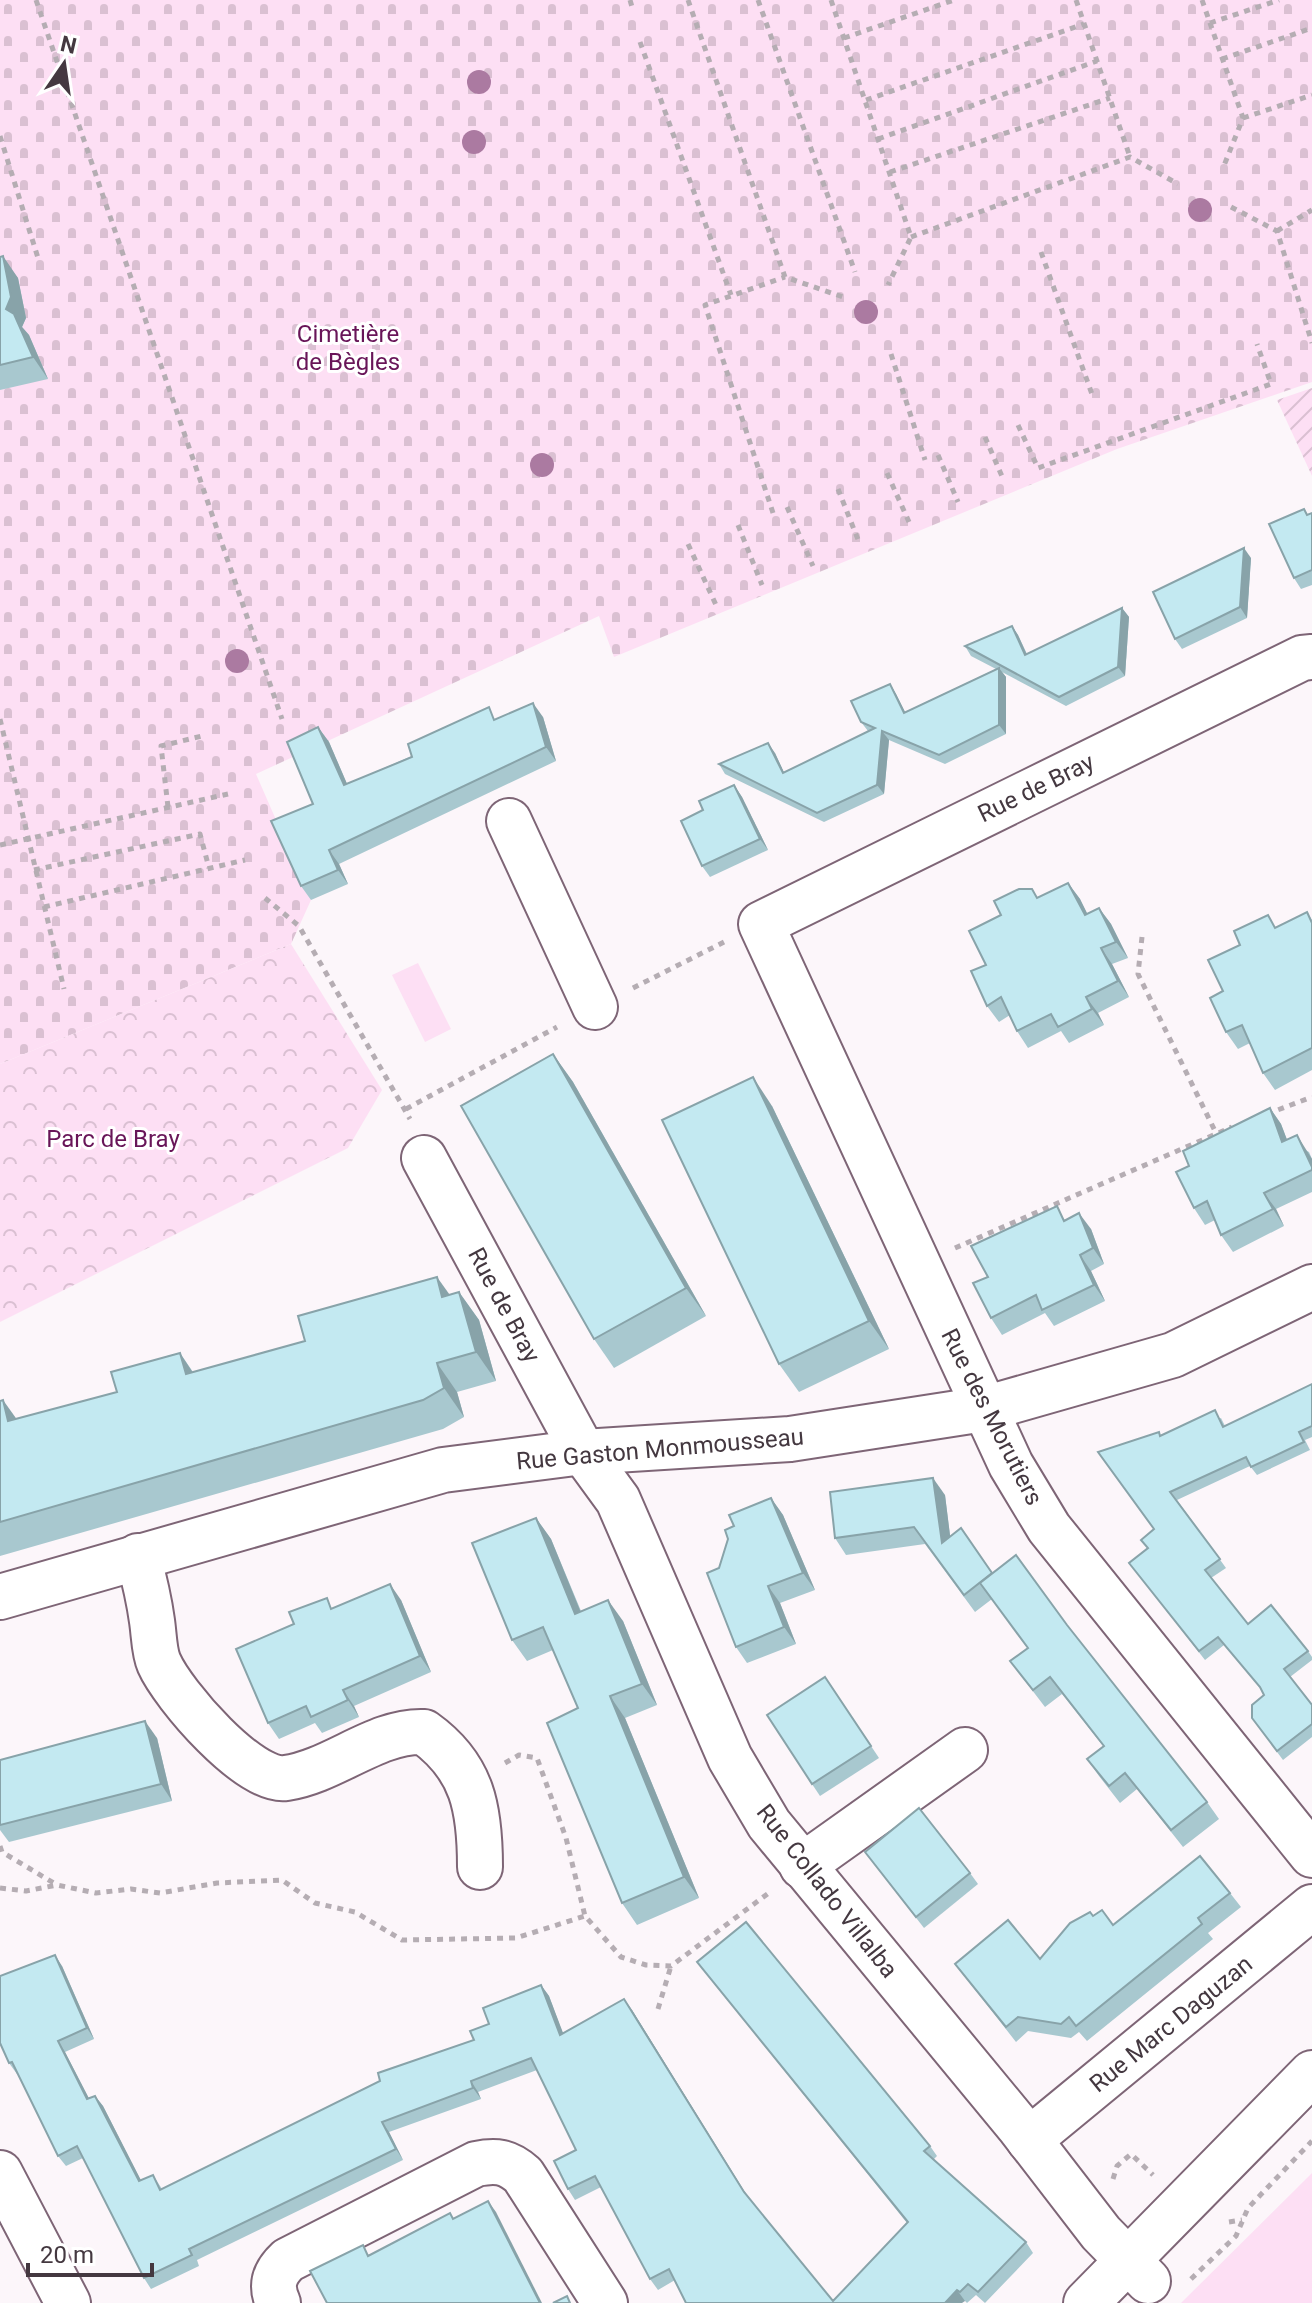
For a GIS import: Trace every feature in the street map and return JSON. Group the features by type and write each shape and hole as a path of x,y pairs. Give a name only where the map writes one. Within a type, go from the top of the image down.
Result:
{"street":[{"name":"Rue de Bray","path":"761,924 1288,665 1312,657"},
{"path":"509,821 595,1007"},
{"name":"Rue des Morutiers","path":"761,924 1011,1465 1049,1528 1312,1855"},
{"name":"Rue de Bray","path":"424,1158 583,1452"},
{"name":"Rue Gaston Monmousseau","path":"0,1597 443,1470 583,1452 790,1439 984,1409 1173,1355 1312,1287"},
{"name":"Rue Collado Villalba","path":"583,1452 618,1500 730,1758 769,1824 1147,2283"},
{"path":"138,1556 159,1662 191,1710 261,1774 284,1779 334,1762 405,1731 424,1732 461,1767 469,1783 480,1835 480,1867"},
{"path":"802,1866 965,1750"},
{"name":"Rue Marc Daguzan","path":"1029,2140 1312,1907"},
{"path":"1147,2283 1312,2073"},
{"path":"1086,2303 1147,2283 1312,2109"},
{"path":"278,2303 273,2283 278,2270 288,2260 476,2164 496,2160 512,2166 523,2175 605,2303"},
{"path":"0,2173 68,2303"}],"path":[{"path":"36,0 282,719"},
{"path":"688,0 785,277"},
{"path":"758,0 855,272"},
{"path":"831,0 911,237 888,285"},
{"path":"844,38 954,0"},
{"path":"1076,0 1130,157 1178,184"},
{"path":"1202,0 1243,118 1223,168"},
{"path":"1210,23 1279,0"},
{"path":"865,100 1084,24"},
{"path":"1222,59 1312,28"},
{"path":"640,42 731,295"},
{"path":"878,139 1097,61"},
{"path":"1243,118 1312,95"},
{"path":"890,172 1110,98"},
{"path":"0,136 38,258"},
{"path":"911,237 1130,157"},
{"path":"1231,207 1277,231 1312,343"},
{"path":"1277,231 1312,210"},
{"path":"1041,252 1093,397"},
{"path":"773,513 705,305 785,277 846,298"},
{"path":"1018,425 1038,468 1271,384 1257,344"},
{"path":"891,354 925,460"},
{"path":"985,437 1004,481"},
{"path":"938,455 958,502"},
{"path":"887,473 909,522"},
{"path":"838,489 859,542"},
{"path":"787,507 813,566"},
{"path":"738,525 762,585"},
{"path":"688,544 716,605"},
{"path":"0,719 26,840 64,989"},
{"path":"168,807 161,746 206,735"},
{"path":"0,845 228,794"},
{"path":"34,870 200,834 209,868"},
{"path":"44,907 245,860"},
{"path":"265,898 299,926 406,1109"},
{"path":"1142,937 1138,974 1216,1133"},
{"path":"1257,1118 1312,1097"},
{"path":"917,1265 1244,1123"},
{"path":"469,1783 519,1755 537,1758 566,1838 585,1916 621,1957 646,1965 671,1966"},
{"path":"0,1846 2,1852 57,1885 96,1893 131,1889 160,1893 217,1883 282,1880 315,1903 355,1912 402,1940 516,1938 585,1916"},
{"path":"658,2009 671,1966 802,1866"},
{"path":"0,1888 26,1891 57,1885"},
{"path":"1147,2283 1236,2236 1248,2208 1312,2141"}],"green space":[{"name":"Cimetière de Bègles","path":"0,0 1312,0 1312,382 1117,449 614,657 599,616 256,774 311,900 291,944 0,1064"},
{"path":"1312,388 1312,476 1277,400"},
{"name":"Parc de Bray","path":"291,944 382,1090 348,1148 0,1322 0,1064"},
{"path":"418,963 451,1029 425,1042 392,975"},
{"path":"1312,2173 1312,2303 1181,2303 1308,2177"}],"building":[{"path":"3,256 11,297 6,309 14,314 33,357 0,365 0,257"},
{"path":"1304,509 1307,515 1312,513 1312,570 1294,578 1269,524"},
{"path":"1244,548 1240,607 1175,639 1153,592"},
{"path":"1122,608 1118,667 1059,697 965,646 1012,626 1025,655"},
{"path":"999,668 999,725 939,755 882,731 877,785 817,813 719,764 768,743 783,773 875,728 861,722 851,701 890,684 904,713"},
{"path":"533,703 546,747 329,850 338,870 301,886 271,821 313,804 287,742 318,727 344,785 412,757 408,744 489,707 494,720"},
{"path":"734,785 760,839 702,866 681,821 703,810 699,801"},
{"path":"1068,883 1085,915 1099,908 1116,942 1101,948 1118,981 1086,997 1092,1009 1058,1027 1051,1014 1017,1031 1001,997 987,1006 971,971 986,965 969,931 1001,915 994,901 1019,889 1032,889 1037,898"},
{"path":"1307,912 1312,923 1312,1048 1263,1073 1242,1025 1226,1032 1210,998 1223,991 1208,960 1240,945 1234,931 1268,915 1275,928"},
{"path":"553,1054 686,1288 594,1339 461,1106"},
{"path":"753,1077 869,1321 779,1364 662,1120"},
{"path":"1270,1108 1282,1142 1297,1135 1312,1170 1264,1193 1273,1209 1221,1235 1207,1201 1194,1208 1176,1172 1189,1166 1183,1151"},
{"path":"1057,1206 1064,1221 1079,1213 1093,1248 1080,1255 1094,1285 1042,1310 1036,1295 991,1318 973,1283 988,1277 971,1246"},
{"path":"437,1277 442,1297 459,1292 476,1352 437,1363 444,1388 423,1400 0,1522 0,1401 3,1400 8,1421 117,1392 111,1372 180,1353 186,1374 305,1341 298,1316"},
{"path":"1312,1384 1312,1426 1299,1432 1304,1442 1251,1467 1246,1457 1170,1492 1220,1559 1205,1570 1248,1624 1271,1605 1308,1651 1284,1669 1312,1705 1312,1724 1277,1751 1252,1718 1252,1705 1264,1695 1260,1687 1218,1637 1199,1651 1129,1563 1148,1548 1141,1540 1154,1529 1098,1452 1159,1432 1160,1436 1215,1410 1223,1427"},
{"path":"933,1478 942,1543 961,1528 992,1573 964,1595 914,1527 835,1538 830,1492"},
{"path":"771,1498 803,1573 768,1586 784,1627 736,1647 707,1573 719,1568 728,1539 725,1530 734,1526 729,1515"},
{"path":"536,1518 575,1614 608,1600 642,1684 610,1696 684,1877 622,1903 547,1723 578,1708 543,1627 512,1640 472,1543"},
{"path":"1016,1555 1067,1625 1207,1802 1171,1830 1125,1773 1109,1786 1087,1759 1104,1746 1050,1677 1033,1690 1010,1661 1028,1648 980,1583"},
{"path":"390,1584 420,1656 343,1690 348,1700 311,1717 306,1706 268,1723 236,1649 294,1624 289,1612 327,1598 331,1609"},
{"path":"825,1677 871,1746 812,1784 767,1715"},
{"path":"145,1721 161,1784 0,1825 0,1760"},
{"path":"919,1808 970,1873 916,1917 865,1852"},
{"path":"1200,1856 1230,1893 1198,1918 1202,1924 1076,2026 1069,2017 1061,2024 1018,2017 1006,2027 955,1964 1008,1920 1040,1959 1070,1923 1090,1912 1093,1916 1102,1910 1113,1925"},
{"path":"746,1922 930,2146 924,2151 1026,2242 978,2292 968,2284 945,2303 686,2303 669,2269 650,2279 595,2176 568,2189 554,2161 576,2150 531,2058 471,2081 473,2088 382,2122 396,2149 189,2249 192,2255 144,2278 77,2146 58,2156 0,2043 0,1976 55,1955 87,2028 58,2041 87,2099 95,2096 139,2181 153,2175 160,2190 380,2081 378,2073 474,2040 470,2031 489,2024 483,2008 541,1985 560,2035 624,1999 744,2192 833,2301 908,2222 697,1962"},
{"path":"488,2201 540,2303 327,2303 310,2271 363,2245 368,2256 450,2213 453,2219"},
{"path":"567,2296 570,2303 553,2303"}]}
